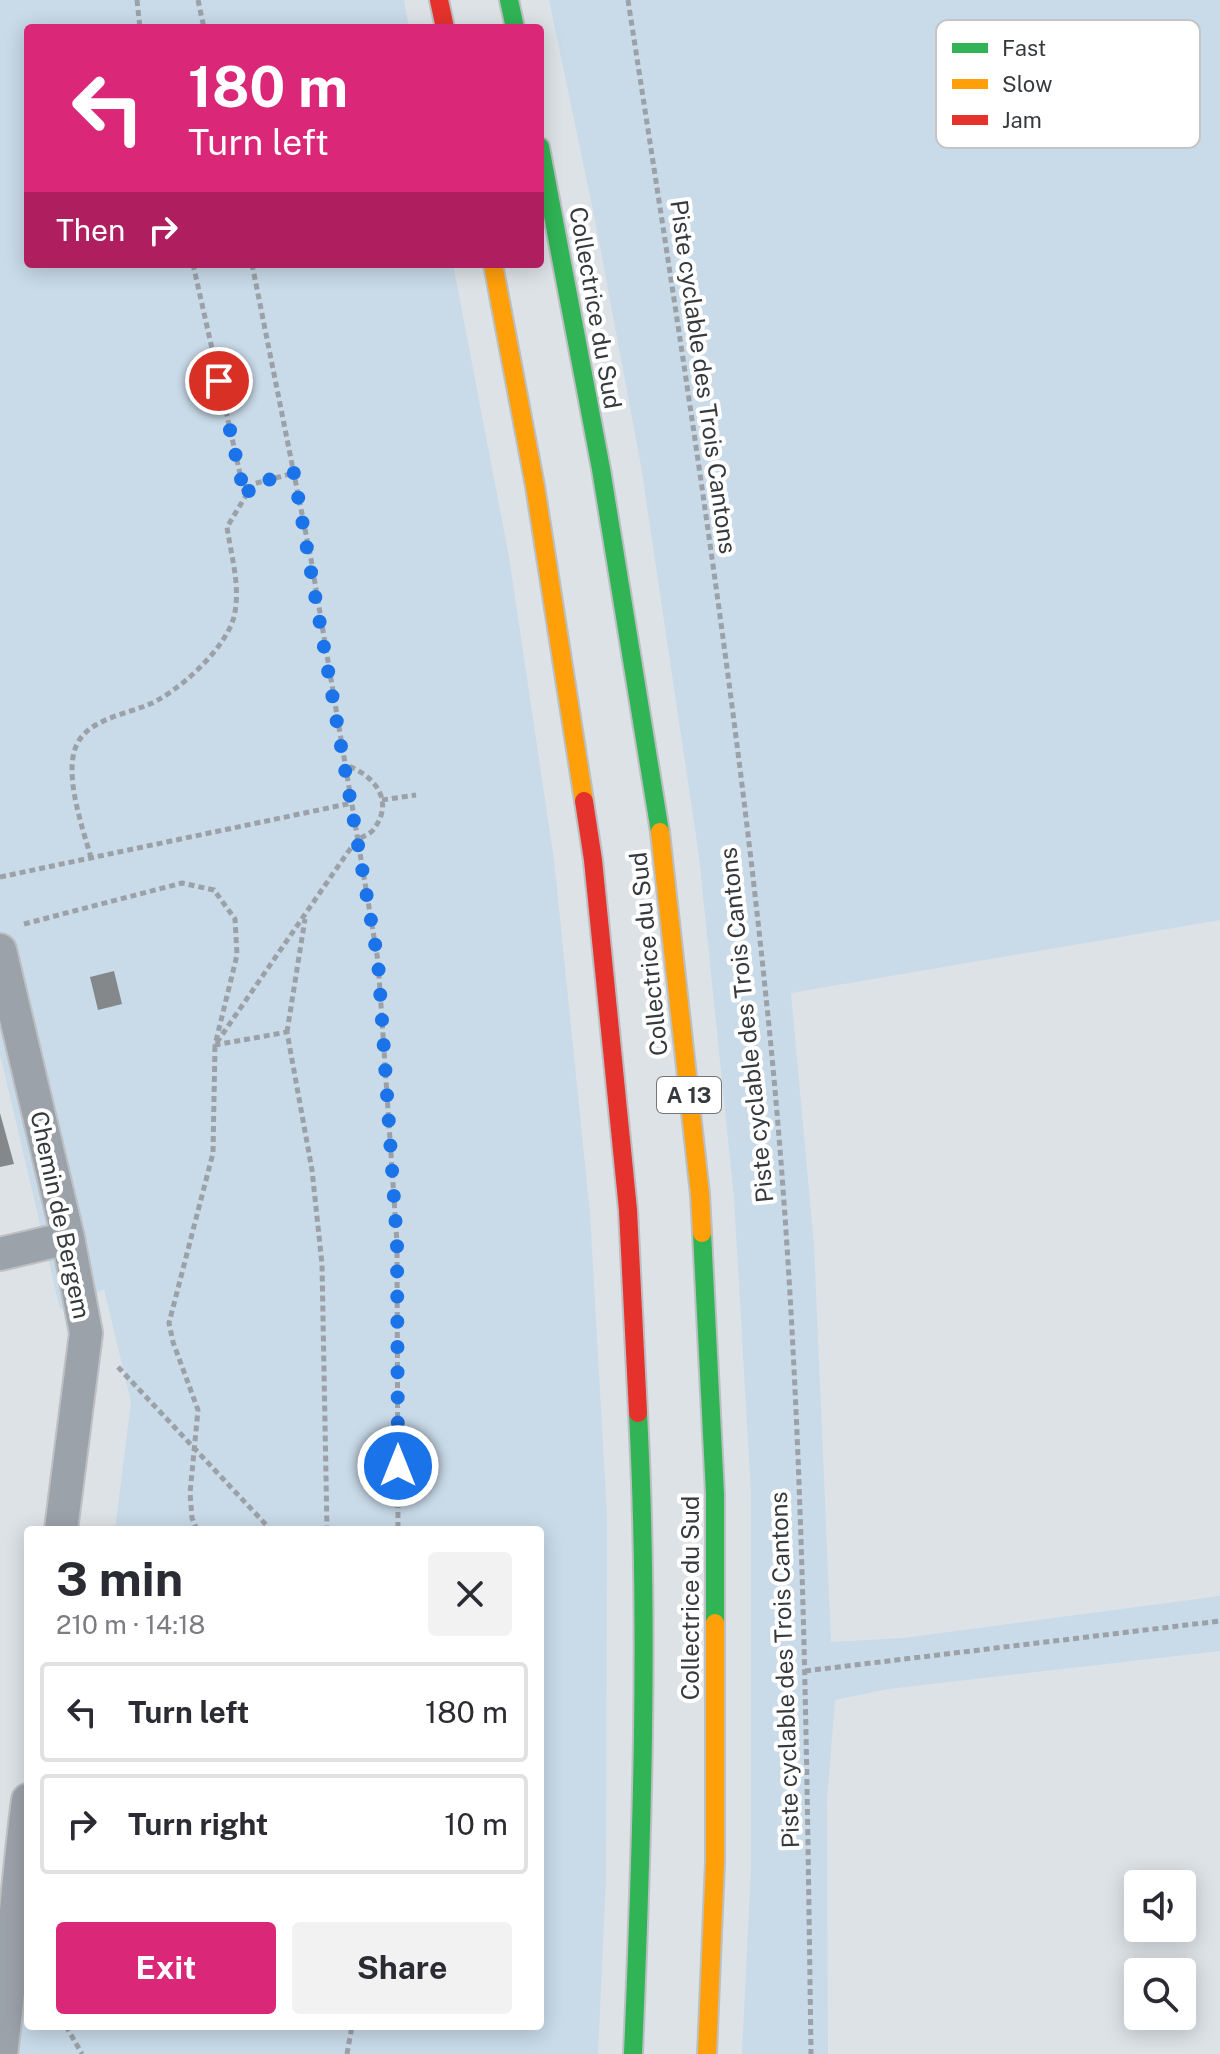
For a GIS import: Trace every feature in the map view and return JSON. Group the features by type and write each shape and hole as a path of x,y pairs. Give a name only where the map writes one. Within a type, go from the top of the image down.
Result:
{"highway":[{"path":"439,0 444,24"},
{"path":"509,0 514,24"},
{"name":"Collectrice du Sud","path":"544,168 601,469 662,847 700,1194 715,1494 715,1862 707,2054"},
{"name":"Collectrice du Sud","path":"494,268 535,486 593,860 628,1210 643,1509 641,1871 633,2054"}],"street":[{"name":"Chemin de Bergem","path":"8,938 86,1333 62,1526"},
{"path":"0,1254 68,1238"},
{"path":"1,2054 13,1964 14,1914 24,1833"}],"path":[{"path":"137,0 140,24"},
{"path":"198,0 203,24"},
{"name":"Piste cyclable des Trois Cantons","path":"628,0 704,489 766,997 787,1246 805,1671 811,2054"},
{"path":"194,268 245,497"},
{"path":"253,268 294,473 378,961 397,1243 398,1526"},
{"path":"91,858 74,795 72,764 79,740 94,725 153,704 193,677 220,643 235,615 237,585 227,527 253,484 294,473"},
{"path":"215,1045 358,840 371,832 380,818 382,800 376,783 362,771 346,765"},
{"path":"382,800 416,795"},
{"path":"0,877 352,803"},
{"path":"8,938 182,883 214,890 235,919 237,955 215,1045 213,1153 169,1323 198,1410 190,1493 195,1526"},
{"path":"305,915 287,1032 312,1170 322,1264 327,1526"},
{"path":"215,1045 287,1032"},
{"path":"86,1333 267,1526"},
{"path":"805,1671 1220,1621"},
{"path":"68,2030 82,2054"},
{"path":"347,2054 351,2030"}],"shaded area":[{"path":"0,0 404,0 408,24 24,24 24,268 454,268 509,557 554,860 590,1213 607,1516 606,1879 598,2054 17,2054 24,1999 24,2030 544,2030 544,1526 116,1526 131,1402 104,1289 60,1309 0,1054"},
{"path":"549,0 1220,0 1220,920 791,993 814,1245 831,1642 904,1638 1220,1596 1220,1651 888,1689 835,1700 827,1800 828,2054 742,2054 751,1867 751,1493 734,1198 699,856 641,466 595,220"}],"building":[{"path":"114,971 122,1004 98,1010 90,977"},
{"path":"0,1113 14,1164 0,1167"}],"traffic: fast":[{"path":"509,0 514,24"},
{"path":"544,168 601,469 660,832"},
{"path":"702,1233 715,1494 715,1623"},
{"path":"633,2054 643,1734 643,1573 638,1413"}],"traffic: slow":[{"path":"494,268 535,486 584,801"},
{"path":"660,832 702,1233"},
{"path":"707,2054 715,1862 715,1623"}],"traffic: jam":[{"path":"439,0 444,24"},
{"path":"584,801 593,860 628,1210 638,1413"}],"route":[{"path":"219,381 245,497 253,484 294,473 352,803 378,961 397,1243 398,1466"}]}
